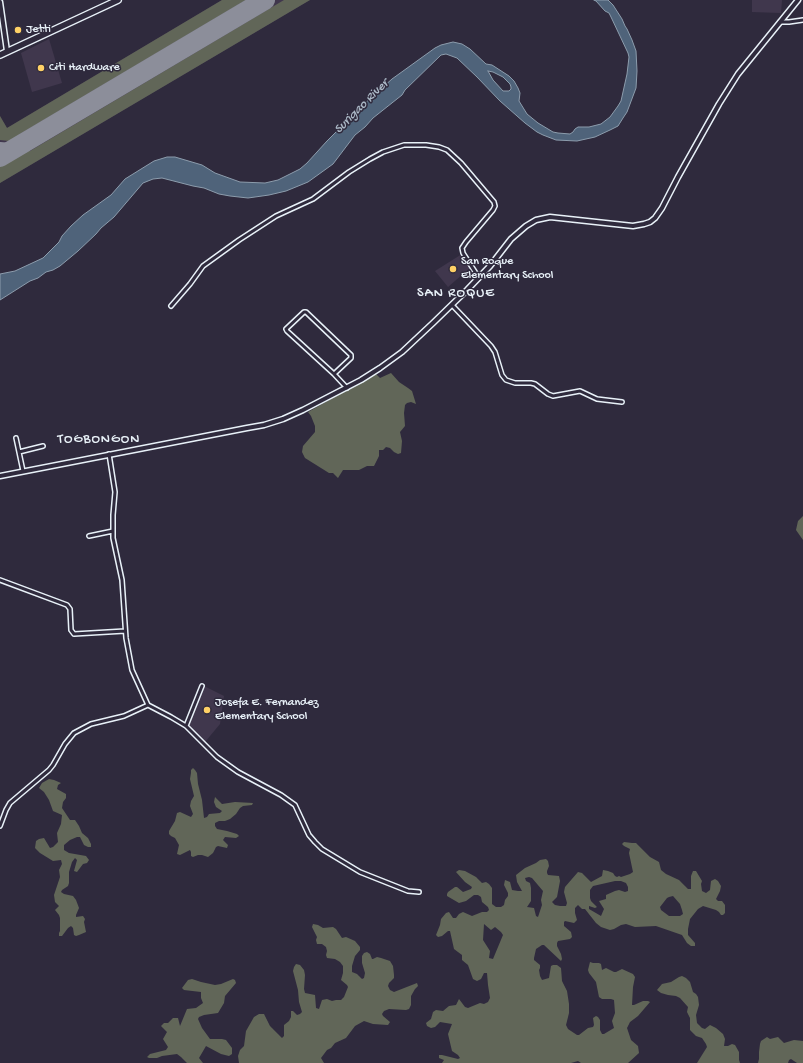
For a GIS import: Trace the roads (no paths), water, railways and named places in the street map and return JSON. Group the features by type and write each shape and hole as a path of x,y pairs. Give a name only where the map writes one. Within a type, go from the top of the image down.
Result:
{"highway":[{"path":"0,54 118,0"}],"street":[{"path":"0,476 270,423 283,419 347,388 380,368 402,352 479,278 511,239 526,226 536,220 550,217 633,226 644,224 653,220 662,208 728,90 749,60 798,0"},
{"path":"0,2 7,51"},
{"path":"780,22 803,20"},
{"path":"172,306 203,266 226,249 276,216 313,199 349,172 370,159 383,152 404,145 426,145 447,150 461,163 494,202 495,206 493,210 462,248 462,251 479,278"},
{"path":"452,305 491,346 495,352 503,378 506,380 515,383 535,384 553,396 580,391 596,399 622,402"},
{"path":"334,374 351,358 351,355 306,312 304,312 286,329 286,331 334,374 347,388"},
{"path":"16,438 23,471"},
{"path":"19,452 43,446"},
{"path":"109,454 115,492 113,508 113,538 122,580 125,631 132,670 148,705 186,726 217,757 238,772 281,795 295,805 309,835 322,849 360,872 408,891 419,892"},
{"path":"89,536 113,532"},
{"path":"0,580 67,605 70,609 71,630 74,634 125,631"},
{"path":"186,726 202,686"},
{"path":"0,826 10,803 49,770 65,744 74,733 91,724 124,716 148,705"}],"water":[{"name":"Surigao River","path":"594,0 608,0 613,5 627,29 636,51 636,88 627,112 618,126 595,137 577,141 556,140 543,135 525,123 500,101 457,58 446,54 441,55 405,90 402,95 373,118 355,135 333,164 308,182 286,191 248,198 219,194 204,188 162,178 153,179 143,183 114,217 60,266 30,281 0,300 0,274 15,271 43,258 59,242 71,226 83,215 111,195 125,179 154,161 167,157 175,157 202,165 215,173 240,182 265,183 278,180 300,169 365,103 392,79 441,45 453,42 462,44 470,49 486,64 492,65 509,76 518,88 520,93 519,101 527,114 553,132 570,134 578,127 589,127 601,124 610,117 621,101 629,57 609,13 605,11","holes":["488,71 503,77 510,84 511,89 509,91 503,91 493,80"]}],"place":[{"name":"Jetti","path":"18,30"},
{"name":"Citi Hardware","path":"41,68"},
{"name":"San Roque Elementary School","path":"453,269"},
{"name":"Josefa E. Fernandez Elementary School","path":"207,710"}],"district":[{"name":"SAN ROQUE","path":"456,294"},
{"name":"TOGBONGON","path":"99,440"}]}
